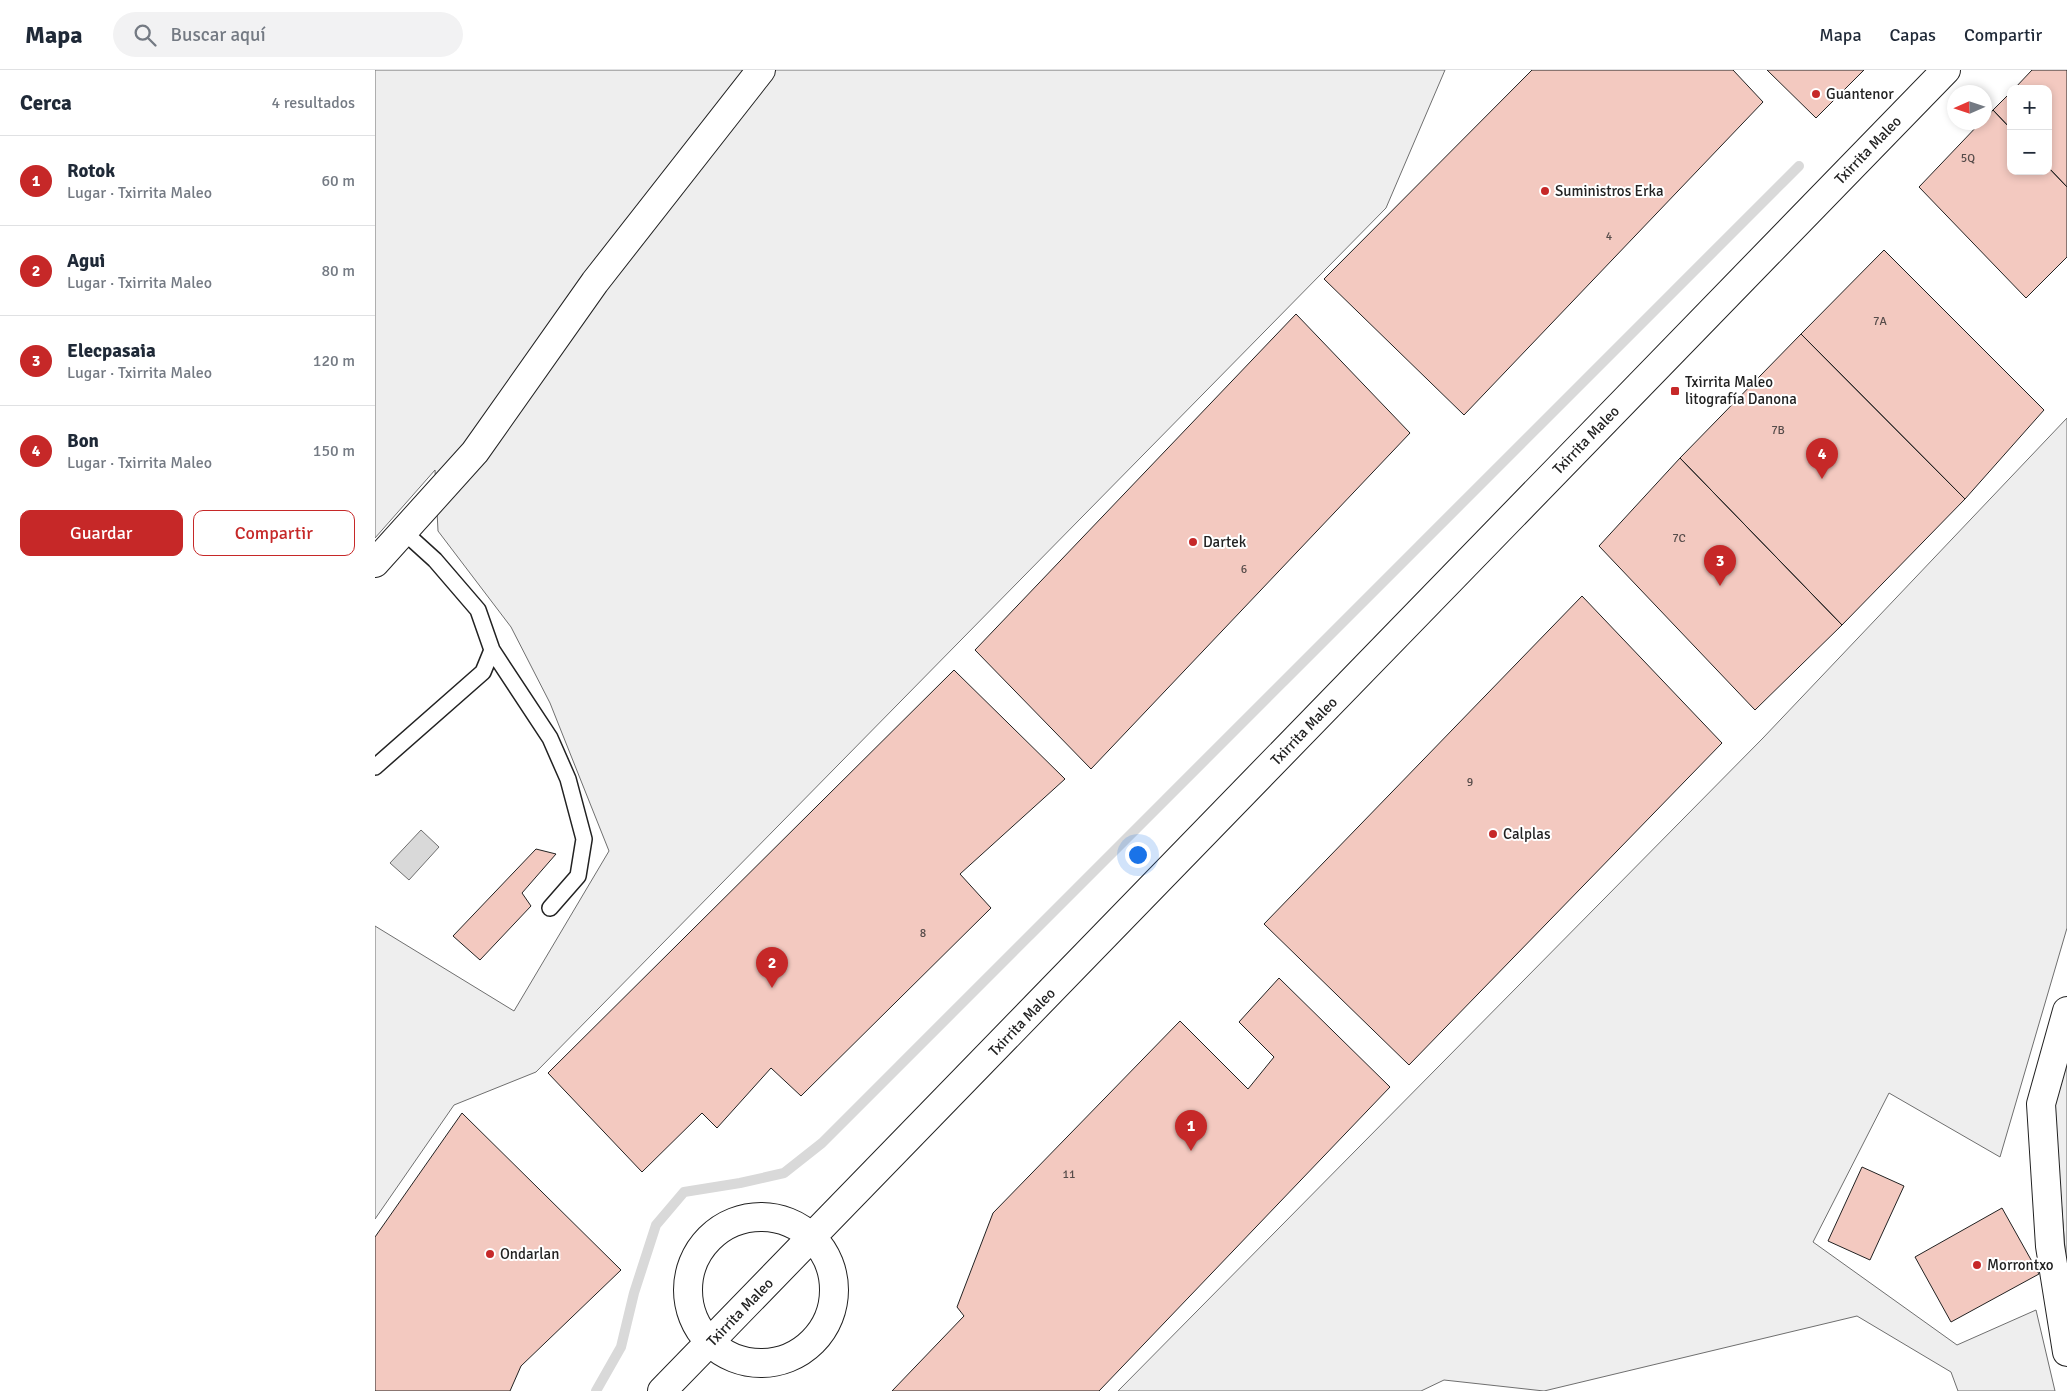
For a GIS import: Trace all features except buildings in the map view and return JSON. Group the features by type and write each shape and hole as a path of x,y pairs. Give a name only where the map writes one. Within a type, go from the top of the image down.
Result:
{"street":[{"path":"375,562 475,452 595,282 761,70"},
{"name":"Txirrita Maleo","path":"662,1391 813,1238 1946,70"},
{"path":"2067,1011 2041,1104 2050,1246 2067,1352"},
{"path":"760,1216 785,1220 800,1227 813,1238 825,1254 833,1274 834,1295 830,1316 820,1334 805,1348 787,1359 767,1364 746,1362 726,1355 709,1343 691,1315 687,1299 691,1266 698,1251 708,1238 721,1227 736,1220 760,1216"}],"lane":[{"path":"403,531 435,560 479,610 492,650 550,738 568,779 584,839 578,876 550,908"},
{"path":"375,767 483,672 492,650"}],"shaded area":[{"path":"375,70 1445,70 1386,208 536,1072 454,1105 375,1219 375,926 514,1011 609,851 550,703 511,627 438,531 435,470 375,538"},
{"path":"2067,418 2067,928 2000,1157 1889,1093 1813,1242 1957,1345 2036,1310 2055,1391 1958,1391 1951,1372 1857,1316 1544,1391 1444,1380 1421,1391 1118,1391 1763,738"},
{"path":"421,830 439,847 409,880 390,863"},
{"path":"2067,1053 2067,1273 2053,1102"}],"waterway":[{"path":"596,1391 621,1347 634,1293 656,1225 684,1192 740,1183 784,1173 822,1143 1799,166"}],"place":[{"name":"Guantenor","path":"1816,94"},
{"name":"Suministros Erka","path":"1545,191"},
{"name":"Txirrita Maleo litografía Danona","path":"1675,391"},
{"name":"Bon","path":"1822,479"},
{"name":"Dartek","path":"1193,542"},
{"name":"Elecpasaia","path":"1720,586"},
{"name":"Calplas","path":"1493,834"},
{"name":"Agui","path":"772,988"},
{"name":"Rotok","path":"1191,1151"},
{"name":"Ondarlan","path":"490,1254"},
{"name":"Morrontxo","path":"1977,1265"}]}
